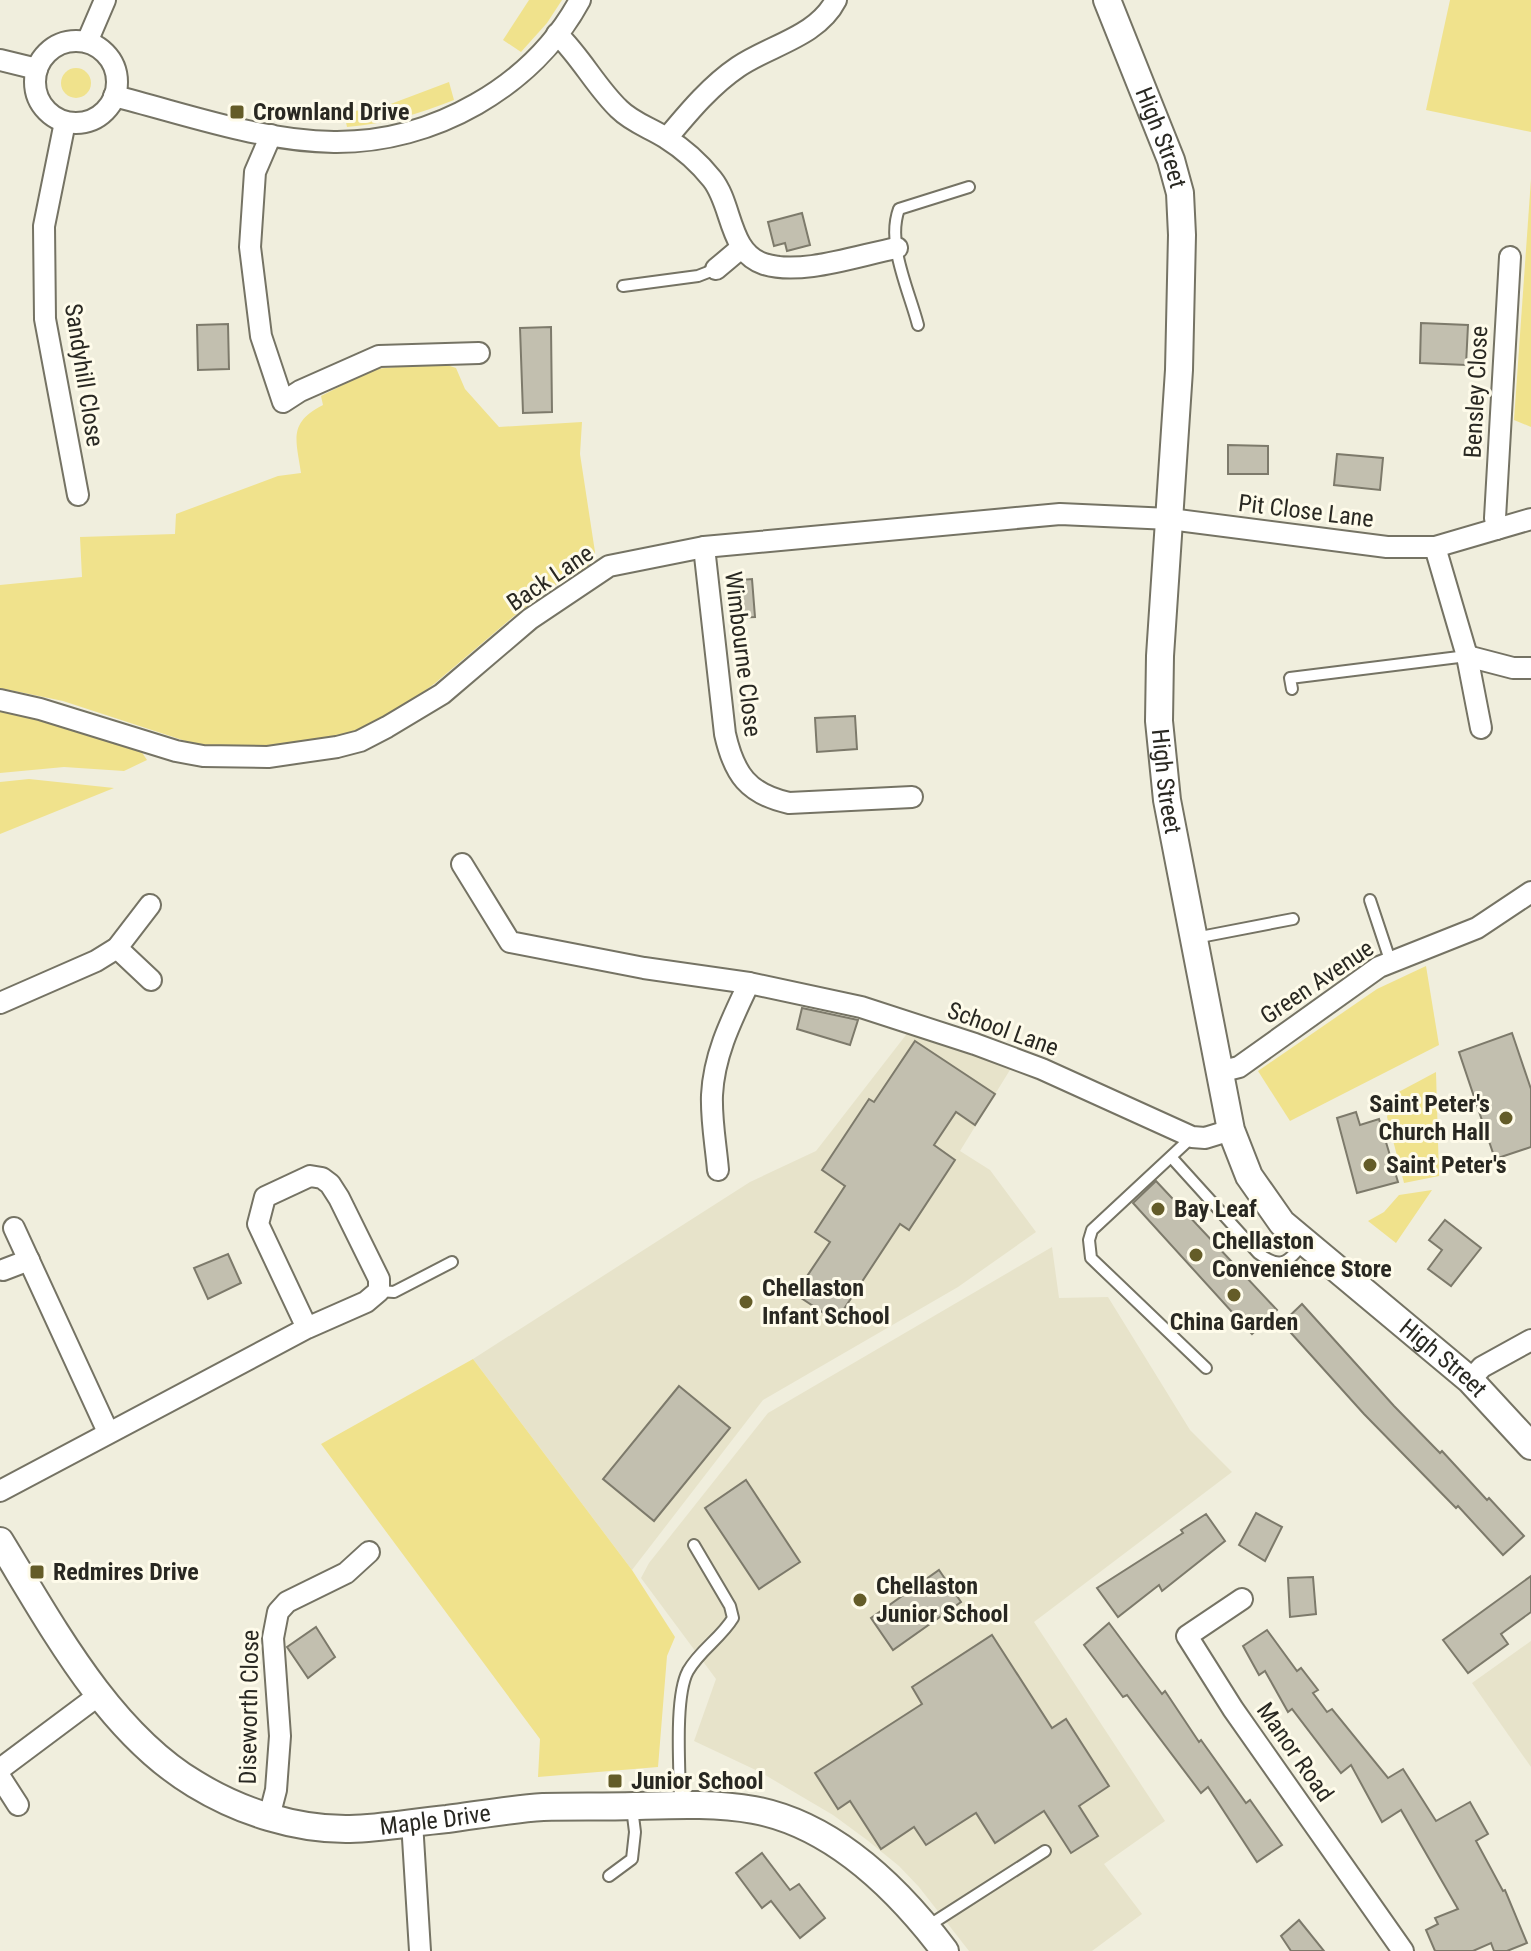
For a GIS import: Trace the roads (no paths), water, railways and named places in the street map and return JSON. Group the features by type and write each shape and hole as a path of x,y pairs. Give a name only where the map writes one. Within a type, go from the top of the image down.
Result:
{"street":[{"path":"87,42 105,0"},
{"path":"114,96 271,135 350,141 418,129 488,97 533,62 580,0"},
{"path":"667,138 725,77 739,66 816,24 836,0"},
{"name":"High Street","path":"1107,0 1171,160 1180,193 1182,303 1159,680 1160,746 1167,800 1231,1130 1249,1176 1282,1223 1470,1380 1531,1446"},
{"path":"557,34 620,110 667,138 697,164 717,187 741,248 754,259 767,265 790,268 897,248"},
{"path":"64,41 87,42 106,52 113,62 116,85 109,108 93,120 65,122 50,114 39,101 34,79 37,69 42,59 64,41"},
{"path":"0,60 37,69"},
{"name":"Sandyhill Close","path":"65,122 44,226 45,319 78,495"},
{"path":"271,135 255,172 250,247 261,336 283,402 300,391 379,356 479,353"},
{"path":"716,269 741,248"},
{"name":"Bensley Close","path":"1497,529 1495,518 1510,257"},
{"name":"Back Lane","path":"0,700 203,756 268,757 337,747 374,734 442,694 530,619 609,566 704,547 1060,514 1170,519"},
{"name":"Pit Close Lane","path":"1170,519 1387,547 1435,547 1531,519"},
{"name":"Wimbourne Close","path":"704,547 725,734 736,768 745,782 772,799 789,803 912,797"},
{"path":"1435,547 1467,656 1481,728"},
{"path":"1467,656 1513,668 1531,668"},
{"name":"School Lane","path":"462,864 510,942 644,968 749,983 861,1007 1042,1069 1192,1137"},
{"name":"Green Avenue","path":"1219,1072 1239,1067 1379,967 1477,928 1531,892"},
{"path":"0,1003 96,961 117,948 150,905"},
{"path":"117,948 151,980"},
{"path":"718,1170 712,1099 714,1078 725,1033 749,983"},
{"path":"1192,1137 1205,1138 1231,1130"},
{"path":"0,1491 307,1328 366,1302 379,1291 379,1279 330,1184 322,1178 310,1176 265,1197 258,1224 307,1328"},
{"path":"14,1228 108,1432"},
{"path":"3,1270 29,1260"},
{"path":"1470,1380 1482,1367 1531,1340"},
{"name":"Maple Drive","path":"0,1541 99,1695 165,1763 209,1792 269,1817 348,1829 540,1807 680,1804 754,1810 800,1825 872,1870 901,1898 945,1951"},
{"name":"Diseworth Close","path":"269,1817 276,1790 280,1736 273,1638 278,1612 287,1602 346,1573 369,1552"},
{"name":"Manor Road","path":"1242,1599 1187,1636 1233,1709 1403,1951"},
{"path":"0,1769 99,1695"},
{"path":"0,1777 18,1805"},
{"path":"412,1822 420,1951"}],"lane":[{"path":"918,325 897,248 894,224 899,209 969,187"},
{"path":"623,286 698,276 716,269"},
{"path":"1292,689 1290,678 1467,656"},
{"path":"1370,900 1391,963"},
{"path":"1195,938 1293,919"},
{"path":"1192,1137 1092,1230 1089,1240 1091,1258 1206,1368"},
{"path":"1172,1158 1258,1253 1271,1263 1290,1259 1304,1243"},
{"path":"379,1291 394,1292 452,1262"},
{"path":"680,1804 684,1681 702,1651 733,1618 730,1606 694,1545"},
{"path":"609,1876 632,1859 635,1832 632,1806"},
{"path":"926,1927 1045,1851"}],"place":[{"name":"Crownland Drive","path":"237,112"},
{"name":"Saint Peter's Church Hall","path":"1506,1118"},
{"name":"Saint Peter's","path":"1370,1165"},
{"name":"Bay Leaf","path":"1158,1209"},
{"name":"Chellaston Convenience Store","path":"1196,1255"},
{"name":"China Garden","path":"1234,1295"},
{"name":"Chellaston Infant School","path":"746,1302"},
{"name":"Redmires Drive","path":"37,1572"},
{"name":"Chellaston Junior School","path":"860,1600"},
{"name":"Junior School","path":"615,1781"}]}
